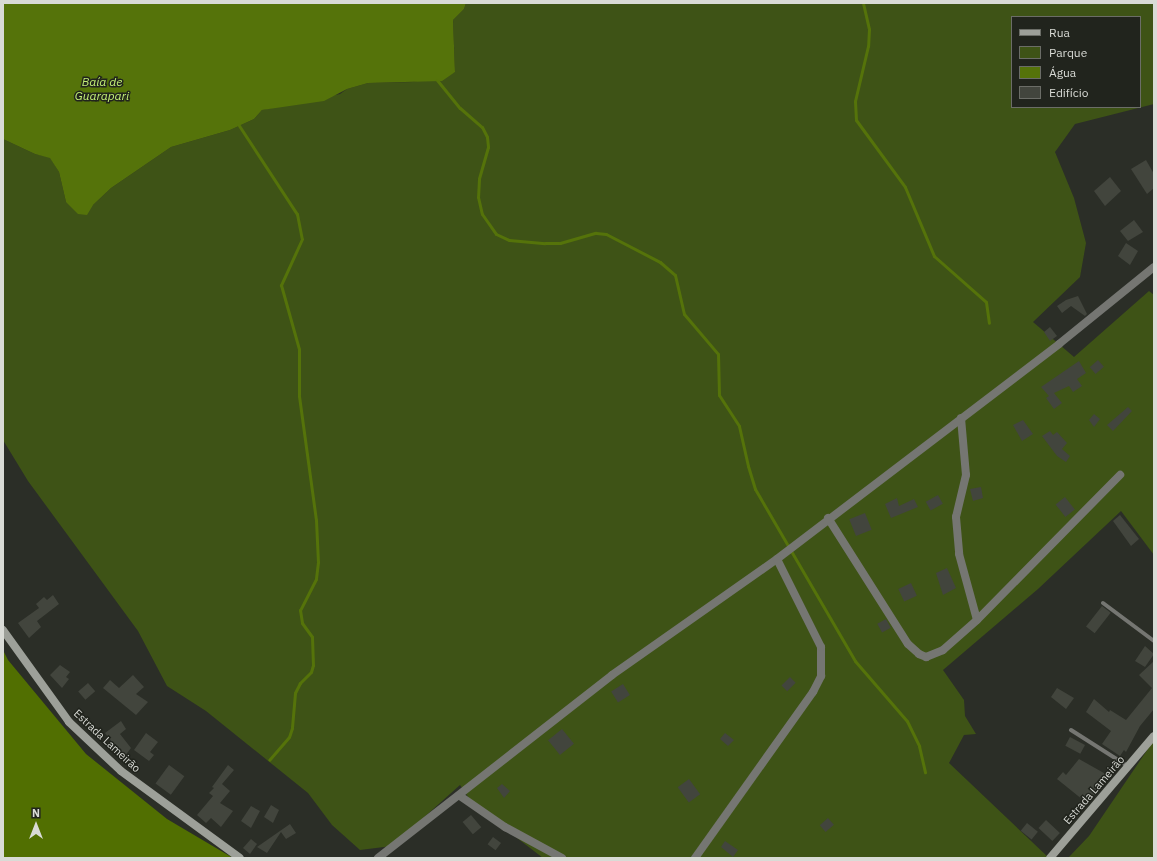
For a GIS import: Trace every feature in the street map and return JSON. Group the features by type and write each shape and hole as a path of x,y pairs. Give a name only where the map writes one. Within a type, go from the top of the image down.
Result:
{"street":[{"path":"378,858 460,796 531,736 612,675 777,559 828,518 1059,344 1154,267"},
{"path":"961,418 966,475 956,517 959,554 977,620"},
{"path":"828,518 908,644 919,654 932,656 943,650 977,620 1120,475"},
{"path":"695,858 813,692 821,676 821,647 777,559"},
{"name":"Estrada Lameirão","path":"3,630 69,722 121,771 240,858"},
{"name":"Estrada Lameirão","path":"1050,858 1130,767 1154,736"},
{"path":"460,796 504,827 562,858"}],"lane":[{"path":"1103,603 1154,641"},
{"path":"1071,730 1130,767"}],"green space":[{"path":"466,3 1154,3 1154,104 1141,107 1141,16 1011,16 1011,108 1138,108 1075,124 1055,152 1074,198 1086,243 1080,277 1033,322 1074,357 1149,291 1154,295 1154,555 1121,511 1038,589 943,670 964,700 965,716 976,734 964,735 949,763 1049,858 543,858 473,804 460,785 392,846 360,850 332,825 308,793 206,711 167,686 138,631 28,481 3,440 3,139 35,154 50,157 59,172 66,202 93,205 111,188 171,147 230,130 254,119 262,110 340,94 347,89 368,83 413,82 455,72 453,20 464,9"},
{"path":"1154,740 1154,858 1068,858 1089,836"}],"shaded area":[{"path":"3,650 8,660 86,754 167,819 233,858 3,858"}],"water":[{"name":"Baía de Guarapari","path":"3,3 466,3 464,9 453,20 455,72 442,81 368,83 347,89 324,101 262,110 254,119 230,130 171,147 111,188 93,205 87,215 78,214 66,202 59,172 50,158 35,154 3,139"}],"building":[{"path":"1146,160 1154,174 1154,188 1147,194 1131,169"},
{"path":"1110,177 1121,191 1105,206 1094,191"},
{"path":"1134,220 1143,232 1128,241 1120,231"},
{"path":"1126,243 1138,251 1130,265 1118,256"},
{"path":"1078,296 1087,314 1085,316 1071,306 1062,313 1057,306 1066,300"},
{"path":"1050,327 1057,336 1050,341 1044,332"},
{"path":"1098,360 1104,367 1096,374 1090,367"},
{"path":"1079,361 1086,373 1077,379 1082,386 1073,392 1069,386 1054,393 1062,403 1054,409 1046,398 1049,396 1041,387"},
{"path":"1128,407 1132,411 1113,431 1107,425"},
{"path":"1094,414 1100,419 1094,427 1089,420"},
{"path":"1023,420 1033,434 1022,441 1013,425"},
{"path":"1050,431 1053,435 1057,432 1067,443 1062,449 1070,456 1066,462 1057,456 1042,436"},
{"path":"981,487 983,498 973,501 970,489"},
{"path":"938,495 943,504 931,511 926,502"},
{"path":"1065,497 1075,510 1065,517 1056,504"},
{"path":"897,498 899,506 914,499 918,507 891,518 885,504"},
{"path":"865,513 872,530 856,536 849,519"},
{"path":"1120,515 1139,539 1131,546 1113,521"},
{"path":"947,568 956,588 943,595 936,573"},
{"path":"911,583 917,596 904,602 898,589"},
{"path":"53,595 59,604 37,621 41,627 29,638 18,623 39,608 36,604 44,597 47,600"},
{"path":"1102,606 1111,613 1095,633 1086,626"},
{"path":"886,619 891,628 882,633 877,624"},
{"path":"1145,646 1154,654 1145,667 1135,661"},
{"path":"1154,661 1154,709 1140,726 1126,752 1124,750 1120,756 1102,744 1111,731 1086,712 1094,699 1109,712 1110,710 1126,720 1152,688 1139,675"},
{"path":"60,665 70,672 66,677 69,679 62,688 50,675"},
{"path":"133,675 144,687 136,694 148,702 136,715 103,688 110,680 119,688"},
{"path":"790,677 796,683 787,691 782,685"},
{"path":"88,683 95,691 85,700 78,692"},
{"path":"623,684 630,695 618,702 611,691"},
{"path":"1057,688 1074,698 1066,709 1051,697"},
{"path":"121,721 126,729 120,734 131,748 124,757 105,733"},
{"path":"562,729 574,744 560,755 548,740"},
{"path":"146,733 158,742 150,752 154,755 149,761 134,750"},
{"path":"725,733 734,740 728,746 720,739"},
{"path":"1070,737 1085,745 1080,754 1065,746"},
{"path":"1079,759 1111,777 1088,804 1057,779 1063,772 1066,775"},
{"path":"169,765 184,776 171,795 155,784"},
{"path":"228,765 234,770 222,784 230,791 220,803 233,811 221,827 211,818 206,823 197,815 213,796 209,793 214,788 212,787"},
{"path":"689,779 700,794 689,803 678,787"},
{"path":"502,784 510,791 504,798 497,788"},
{"path":"271,805 279,810 273,823 264,817"},
{"path":"251,806 260,811 251,828 241,821"},
{"path":"471,815 481,827 473,834 463,822"},
{"path":"828,818 834,825 826,832 820,825"},
{"path":"1046,820 1060,833 1052,841 1038,828"},
{"path":"1027,823 1038,832 1032,840 1021,831"},
{"path":"290,824 296,833 286,839 281,832 267,853 257,847"},
{"path":"493,837 501,843 496,850 488,844"},
{"path":"251,839 257,844 250,854 243,848"},
{"path":"725,841 738,850 733,857 721,847"}],"waterway":[{"path":"863,3 869,29 868,46 855,101 856,120 905,187 934,256 986,302 989,323"},
{"path":"437,80 460,108 482,127 487,137 488,147 479,179 478,197 482,214 496,234 509,240 545,243 560,243 596,233 606,234 660,262 675,275 684,314 718,354 719,395 739,426 755,489 855,661 907,721 919,746 925,772"},
{"path":"238,124 297,214 302,239 281,285 299,349 299,396 316,520 318,562 316,579 300,610 302,623 312,637 313,665 311,672 300,683 295,693 292,728 289,737 269,760"}]}
